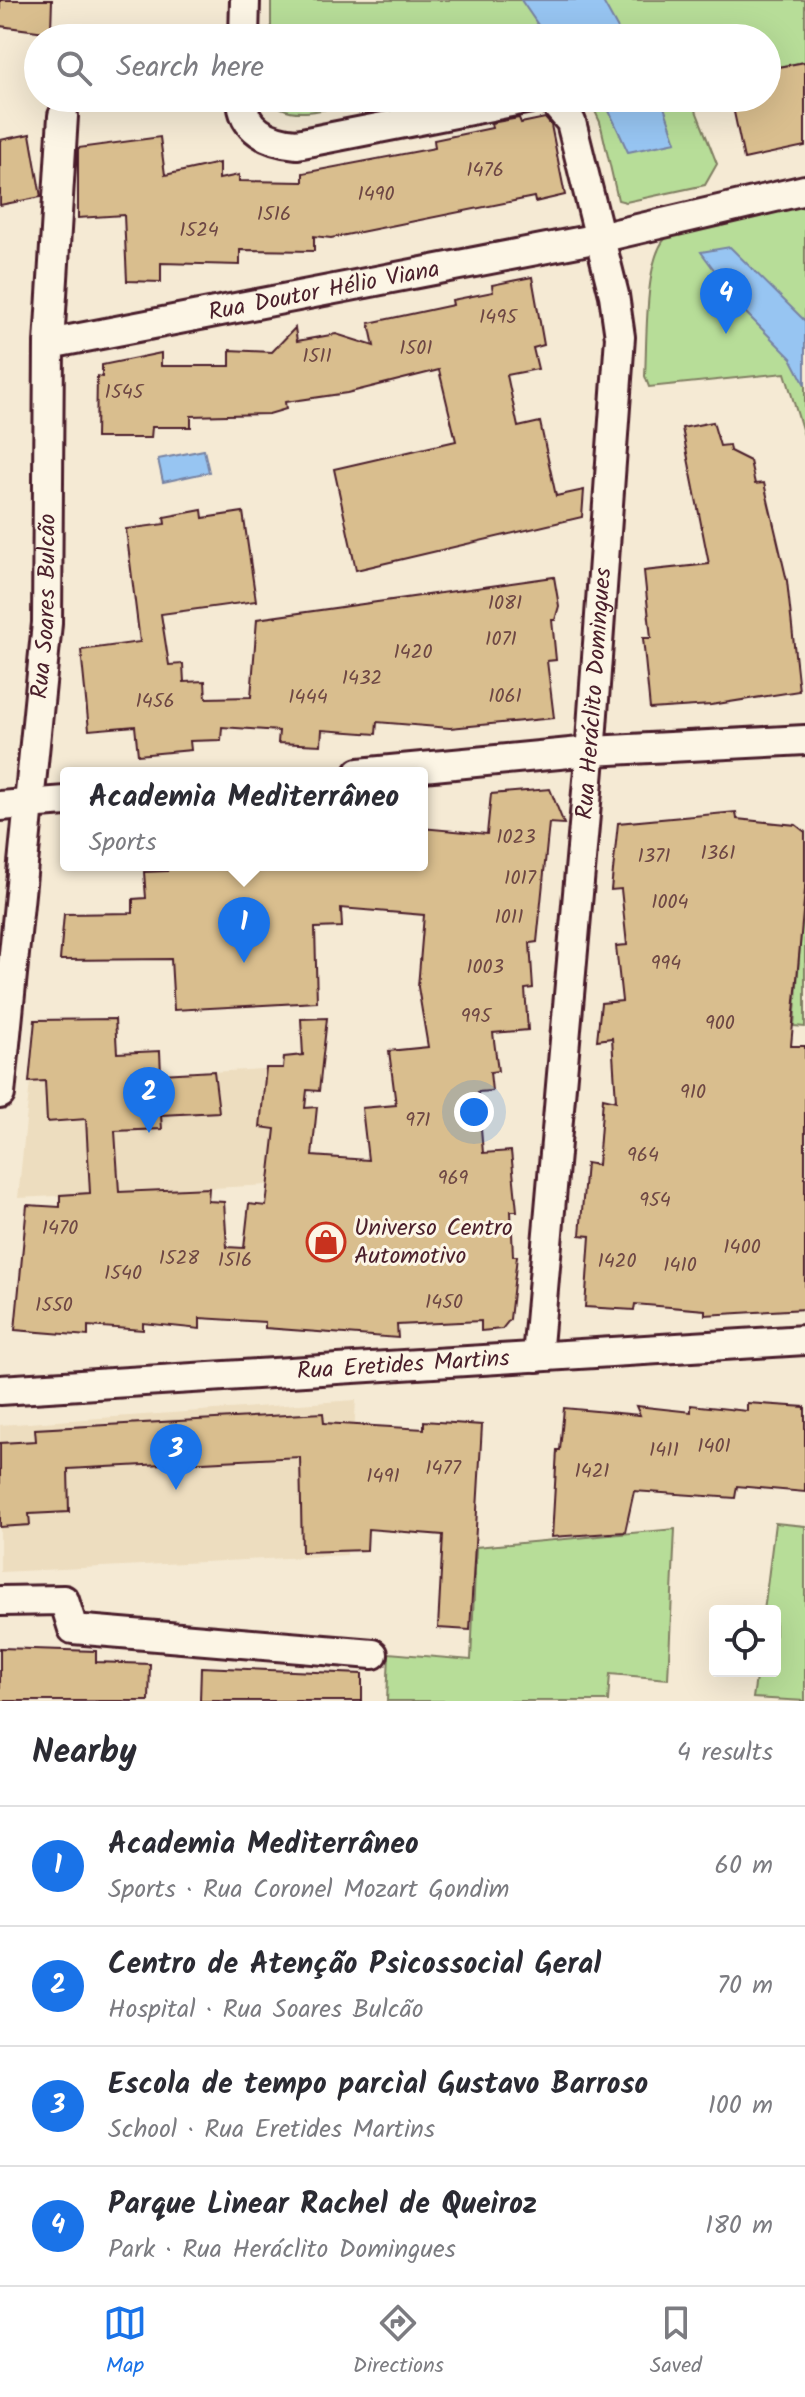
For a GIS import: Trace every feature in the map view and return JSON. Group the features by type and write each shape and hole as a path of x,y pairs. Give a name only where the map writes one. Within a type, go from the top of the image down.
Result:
{"street":[{"path":"244,24 245,0"},
{"path":"245,112 266,139 297,144 460,112"},
{"name":"Rua Heráclito Domingues","path":"537,1357 591,751 620,337 571,122 564,112"},
{"name":"Rua Soares Bulcão","path":"0,1094 47,623 49,344 63,116"},
{"path":"599,238 803,191"},
{"name":"Rua Doutor Hélio Viana","path":"49,344 599,238"},
{"path":"422,767 591,751 805,740"},
{"path":"0,806 60,801"},
{"name":"Rua Eretides Martins","path":"0,1390 805,1340"},
{"path":"0,1601 64,1600 73,1629 373,1654"}],"shaded area":[{"path":"283,1068 268,1185 18,1198 30,1082"},
{"path":"356,1400 347,1555 0,1572 0,1425"}],"green space":[{"path":"271,0 805,0 805,62 781,66 781,24 271,24"},
{"path":"595,112 697,112 717,164 705,185 626,202 618,200"},
{"path":"805,202 805,439 785,373 649,387 645,376 650,281 654,262 667,237 693,224 712,219"},
{"path":"805,878 805,1027 794,1026"},
{"path":"775,1523 805,1526 805,1701 753,1698 756,1677 781,1677 781,1605 765,1605"},
{"path":"675,1529 668,1679 610,1674 608,1701 387,1701 389,1653 471,1660 476,1547"}],"water":[{"path":"521,0 602,0 615,24 537,24"},
{"path":"609,112 666,112 676,142 628,152"},
{"path":"730,247 805,321 805,385 791,358 747,314 701,252"},
{"path":"204,450 209,472 163,482 158,459"}],"building":[{"path":"0,0 52,0 51,24 24,24 24,29 0,26"},
{"path":"805,62 805,146 744,159 734,112 781,112 781,66"},
{"path":"519,118 521,123 545,118 551,125 565,195 535,202 534,197 331,238 314,236 314,251 240,250 240,265 161,263 161,282 127,281 124,215 78,218 78,148 160,137 165,175 219,163 219,179 239,175 239,181 303,182 303,173 435,148 434,140 492,128 491,123"},
{"path":"30,134 41,197 0,205 0,140"},
{"path":"532,277 544,345 533,348 538,369 507,375 518,427 540,422 556,496 584,490 582,517 356,570 334,469 456,441 439,370 347,393 285,402 286,409 269,414 191,416 191,427 152,427 151,438 96,438 97,376 102,377 102,365 161,353 161,366 230,366 230,350 272,352 295,328 297,341 336,334 374,346 369,323 453,305 452,300 493,292 492,285"},
{"path":"713,422 720,446 729,445 730,451 750,461 755,484 764,483 787,581 799,691 711,705 650,709 643,638 651,638 644,571 709,564 682,428"},
{"path":"202,510 203,518 243,512 256,601 161,614 169,665 183,664 184,682 205,681 206,698 251,697 257,619 554,577 559,606 555,620 552,620 556,660 547,661 554,718 450,728 377,722 376,734 322,730 321,745 278,743 279,731 222,727 221,740 190,741 191,750 138,755 135,726 89,730 81,650 140,642 126,529 165,524 164,517"},
{"path":"550,789 564,824 549,823 537,942 530,943 533,988 525,989 528,1030 493,1033 498,1071 490,1072 492,1091 478,1092 483,1153 511,1151 517,1211 511,1211 513,1256 517,1256 510,1319 502,1329 481,1331 481,1321 397,1325 398,1338 265,1328 265,1322 200,1318 200,1329 143,1323 143,1330 88,1326 88,1336 15,1330 27,1205 60,1207 60,1195 90,1193 86,1119 47,1122 45,1081 29,1082 35,1020 115,1019 117,1053 160,1051 161,1074 214,1071 219,1112 161,1115 162,1129 115,1131 119,1192 209,1188 208,1201 224,1202 227,1247 244,1248 249,1204 266,1206 275,1129 260,1127 266,1068 283,1068 284,1057 303,1055 301,1019 327,1018 319,1091 307,1090 305,1108 317,1107 312,1156 368,1160 362,1108 396,1105 389,1051 428,1047 418,987 424,915 341,908 342,927 315,928 317,1002 174,1010 171,959 60,960 64,914 133,913 133,899 146,898 144,872 428,871 428,829 487,834 491,794"},
{"path":"736,812 737,819 796,825 805,832 805,889 791,1046 805,1046 805,1309 705,1315 705,1310 635,1304 634,1310 585,1307 590,1236 580,1235 586,1163 598,1165 603,1098 616,1101 612,1038 597,1040 601,1003 622,1001 616,946 627,945 621,889 611,890 618,823"},
{"path":"747,1403 805,1407 805,1492 737,1486 735,1498 634,1491 625,1532 552,1537 557,1450 560,1450 564,1408 640,1415 636,1406 691,1412 691,1405 747,1411"},
{"path":"323,1413 324,1423 424,1429 424,1421 482,1425 470,1630 438,1628 443,1535 368,1529 367,1550 302,1552 300,1457 68,1469 69,1512 29,1514 30,1525 0,1527 0,1443 36,1441 35,1429"},
{"path":"0,1648 96,1651 96,1662 150,1664 149,1701 0,1701"},
{"path":"201,1667 362,1674 362,1701 200,1701"}],"place":[{"name":"Parque Linear Rachel de Queiroz","path":"726,334"},
{"name":"Academia Mediterrâneo","path":"244,963"},
{"name":"Centro de Atenção Psicossocial Geral","path":"149,1133"},
{"name":"Universo Centro Automotivo","path":"326,1242"},
{"name":"Escola de tempo parcial Gustavo Barroso","path":"176,1490"}]}
